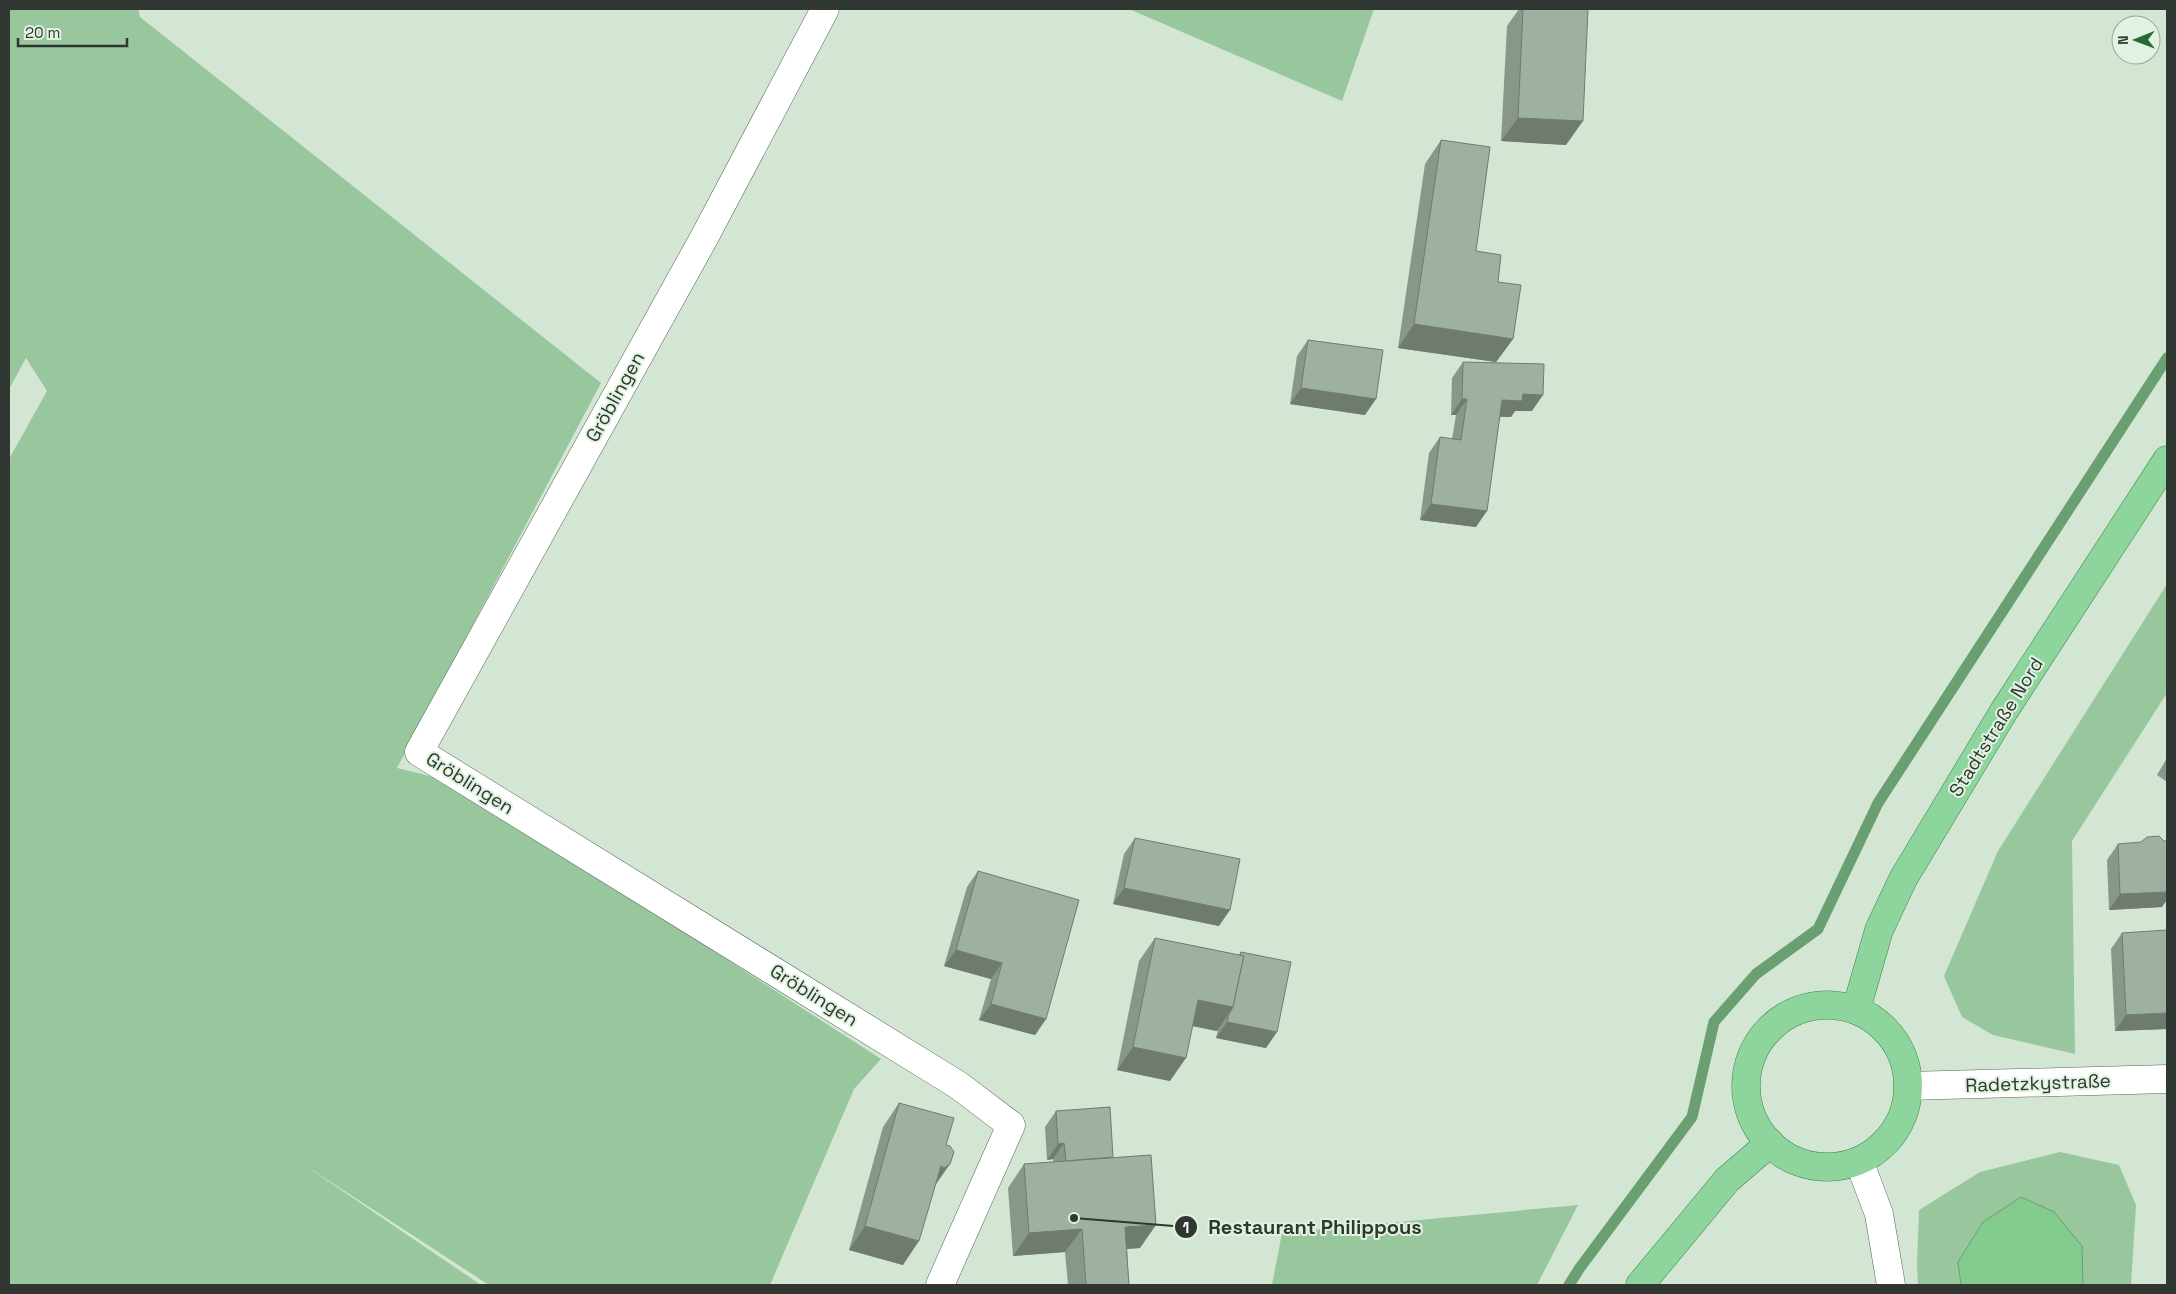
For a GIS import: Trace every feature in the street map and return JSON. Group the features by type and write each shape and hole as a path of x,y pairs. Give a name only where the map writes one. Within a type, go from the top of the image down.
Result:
{"main road":[{"name":"Stadtstraße Nord","path":"1856,1010 1879,930 1903,879 2004,711 2167,460"},
{"path":"1822,1005 1840,1006 1856,1010 1877,1022 1898,1047 1905,1062 1908,1086 1904,1112 1897,1128 1880,1148 1858,1161 1835,1167 1819,1167 1803,1164 1789,1158 1770,1143 1759,1130 1752,1115 1747,1098 1746,1082 1749,1065 1764,1035 1776,1023 1790,1014 1822,1005"},
{"path":"1640,1285 1727,1180 1770,1143"}],"street":[{"name":"Gröblingen","path":"825,9 705,236 419,752 950,1080 1011,1125 940,1285"},
{"name":"Radetzkystraße","path":"1908,1086 2167,1079"},
{"path":"1858,1161 1879,1214 1890,1285"}],"shaded area":[{"path":"9,9 138,9 140,17 601,383 397,768 450,781 881,1059 854,1089 770,1285 489,1285 300,1162 481,1285 9,1285 9,459 47,391 26,358 9,389"},
{"path":"1129,9 1374,9 1342,101"},
{"path":"2167,584 2167,693 2072,841 2075,1054 1993,1035 1962,1017 1944,976 1998,851"},
{"path":"2060,1152 2119,1165 2136,1205 2131,1285 2083,1285 2082,1246 1958,1262 1961,1285 1918,1285 1919,1210 1980,1172"},
{"path":"2021,1197 2054,1212 2082,1246 2083,1285 1961,1285 1958,1262 1983,1222"},
{"path":"1578,1205 1537,1285 1272,1285 1282,1233"}],"building":[{"path":"1523,9 1588,9 1583,121 1518,118"},
{"path":"1441,140 1490,147 1476,251 1501,255 1498,282 1521,285 1513,339 1414,324"},
{"path":"1308,340 1383,350 1376,399 1301,388"},
{"path":"1463,362 1544,364 1543,395 1523,394 1522,401 1502,400 1487,511 1431,504 1440,437 1461,440 1467,399 1462,399"},
{"path":"2159,836 2164,841 2167,841 2167,892 2120,894 2118,844 2141,842 2147,837"},
{"path":"1135,838 1240,859 1230,910 1124,888"},
{"path":"978,871 1079,900 1046,1019 991,1004 1002,963 956,950"},
{"path":"2167,930 2167,1013 2126,1015 2122,933"},
{"path":"1155,938 1244,956 1233,1007 1198,1000 1186,1058 1133,1047"},
{"path":"1241,952 1291,962 1277,1032 1227,1022 1233,1007 1244,956 1240,955"},
{"path":"899,1103 954,1118 946,1145 950,1146 954,1152 950,1164 944,1168 941,1166 919,1241 865,1226"},
{"path":"1110,1107 1113,1157 1066,1161 1064,1143 1058,1144 1056,1111"},
{"path":"1151,1155 1156,1225 1125,1227 1129,1285 1086,1285 1082,1229 1029,1233 1024,1164"}],"waterway":[{"path":"1569,1285 1692,1117 1714,1022 1756,974 1818,929 1878,803 2167,358"}],"place":[{"name":"Restaurant Philippous","path":"1074,1218"}]}
